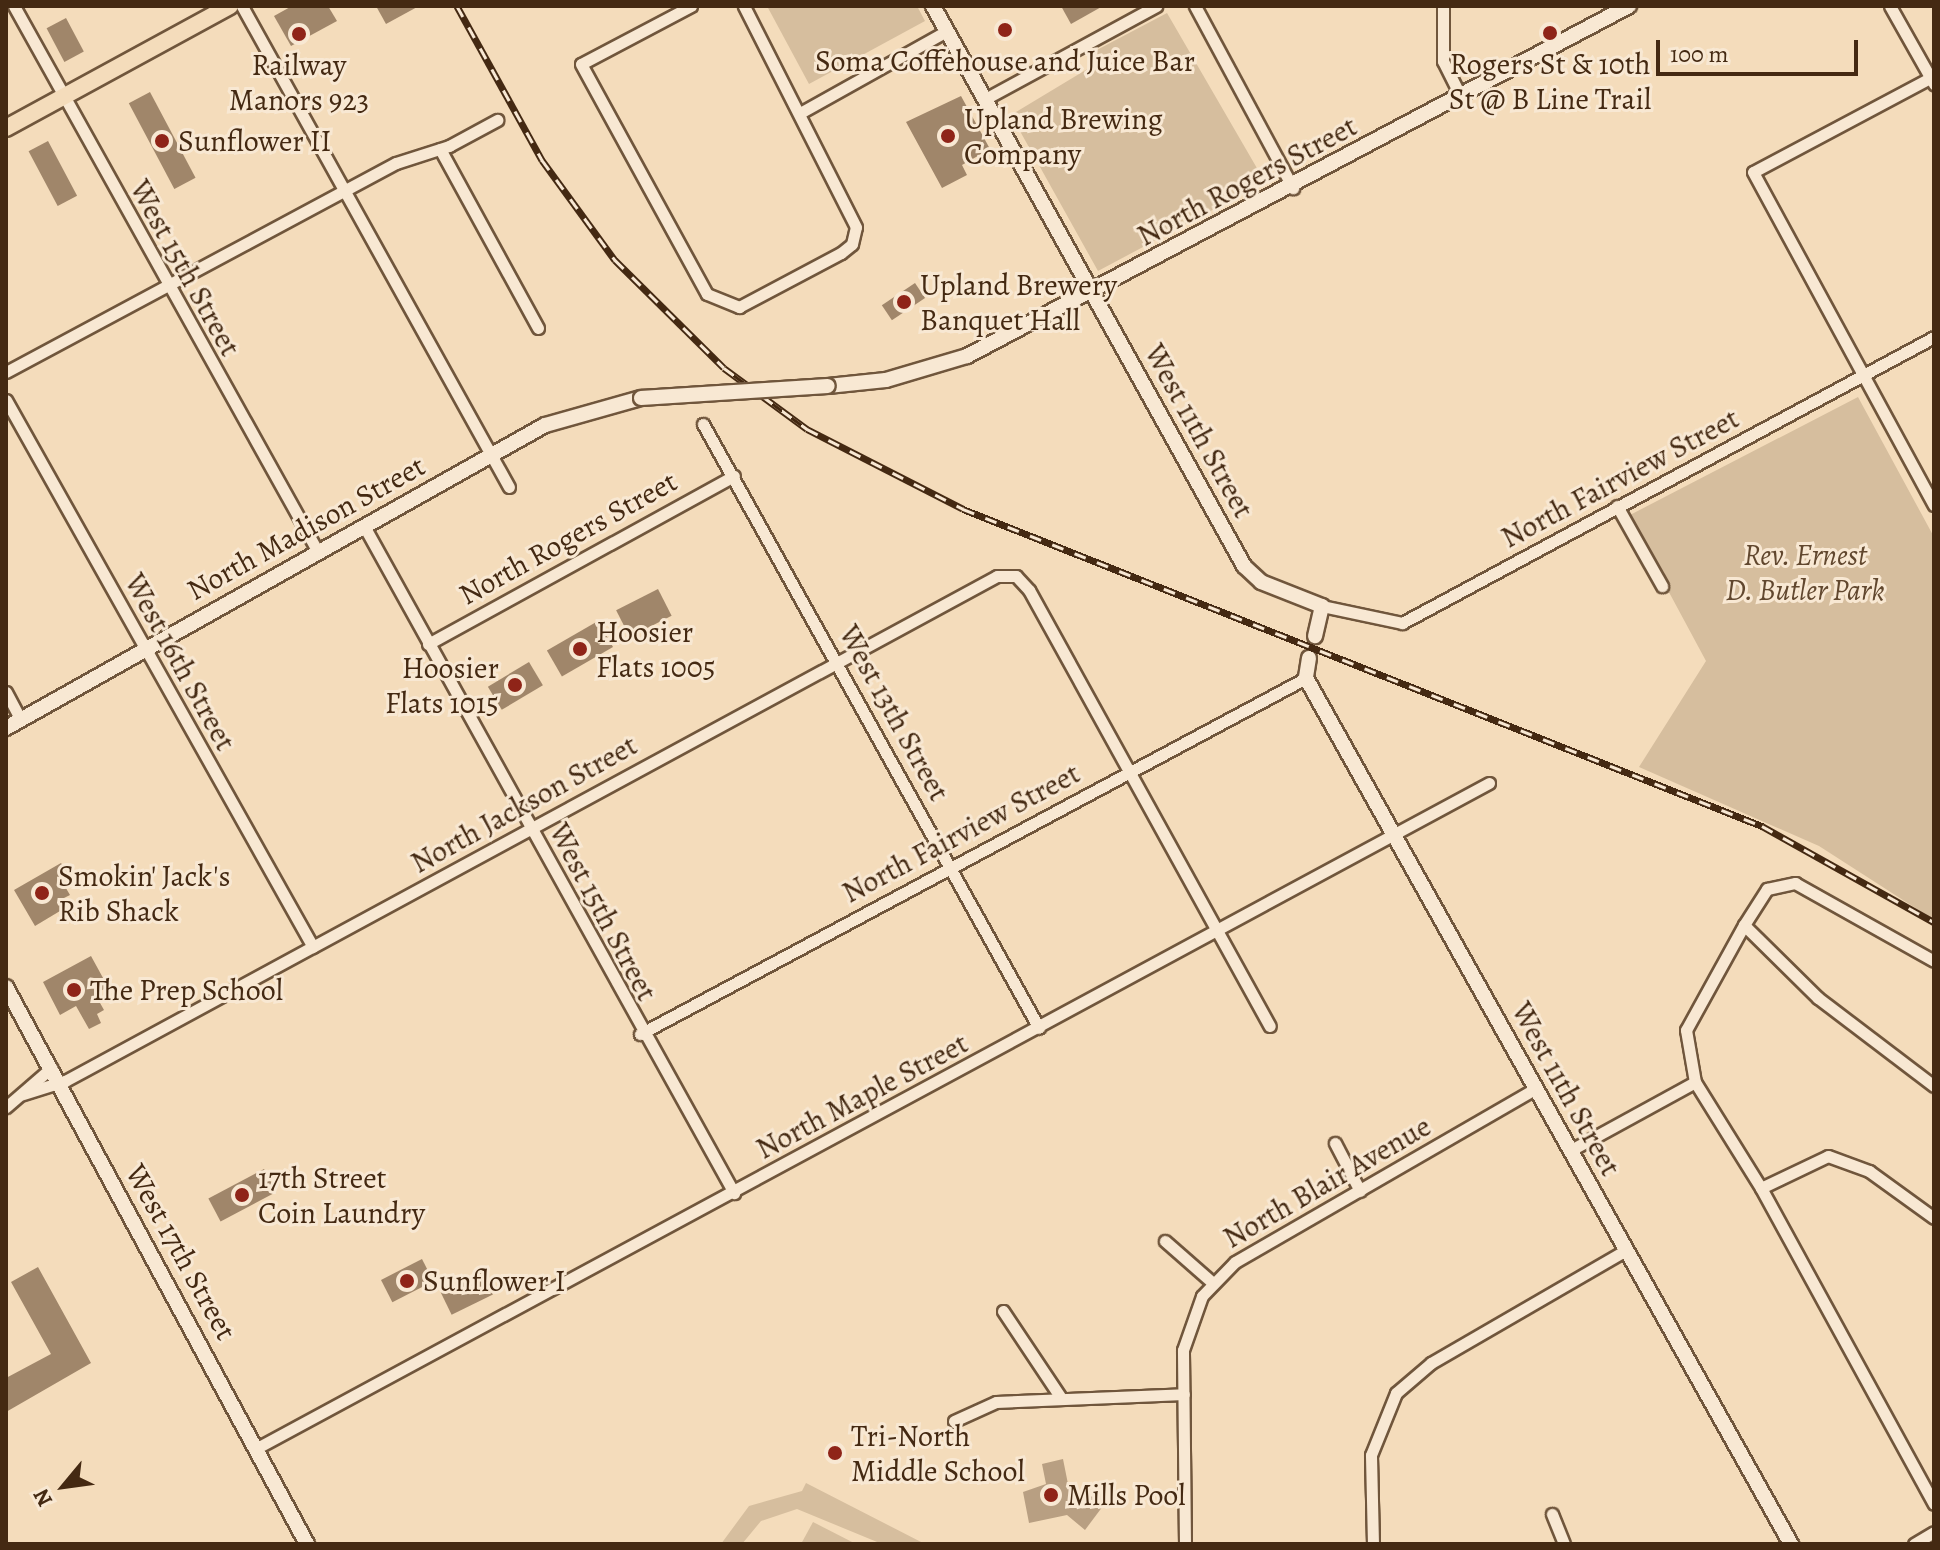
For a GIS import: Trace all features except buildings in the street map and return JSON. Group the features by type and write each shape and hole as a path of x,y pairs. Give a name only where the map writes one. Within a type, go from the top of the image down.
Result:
{"main road":[{"path":"6,128 230,6"}],"street":[{"name":"West 15th Street","path":"14,6 165,284 318,552"},
{"path":"242,6 493,452 509,487"},
{"path":"691,6 581,64 707,294 724,306 751,304 852,244 851,209 744,6"},
{"name":"West 11th Street","path":"933,6 1248,573 1322,606"},
{"path":"985,99 1156,6"},
{"path":"1195,6 1293,188"},
{"path":"1443,6 1443,61 1461,97"},
{"name":"North Rogers Street","path":"641,398 828,386 928,371 1092,292 1293,188 1629,6"},
{"path":"1890,6 1932,82 1753,172 1934,505"},
{"path":"800,113 947,31"},
{"path":"6,372 165,284 344,191 497,120"},
{"path":"440,149 538,328"},
{"name":"North Fairview Street","path":"1322,606 1378,623 1402,623 1934,337"},
{"name":"North Madison Street","path":"6,728 493,452 579,411 641,398"},
{"name":"West 16th Street","path":"6,400 313,947"},
{"name":"West 13th Street","path":"703,424 838,661 1039,1028"},
{"name":"North Rogers Street","path":"428,644 734,476"},
{"path":"1617,506 1662,586"},
{"name":"West 15th Street","path":"364,526 640,1034 734,1193"},
{"name":"North Jackson Street","path":"23,1094 59,1084 997,576 1016,576 1130,770"},
{"path":"1315,636 1322,606"},
{"path":"1306,678 1309,658"},
{"name":"West 11th Street","path":"1306,678 1791,1544"},
{"name":"North Fairview Street","path":"640,1034 950,865 1306,678"},
{"path":"6,692 21,720"},
{"path":"1130,770 1270,1026"},
{"name":"North Maple Street","path":"257,1448 1489,783"},
{"path":"1934,961 1795,883 1767,889 1686,1030 1695,1082 1761,1188 1934,1504"},
{"path":"1744,925 1818,998 1934,1086"},
{"name":"West 17th Street","path":"6,987 307,1544"},
{"path":"6,1107 51,1068"},
{"path":"1571,1150 1695,1082"},
{"name":"North Blair Avenue","path":"1185,1544 1186,1336 1213,1283 1235,1262 1536,1088"},
{"path":"1335,1143 1360,1191"},
{"path":"1761,1188 1828,1156 1869,1171 1934,1218"},
{"path":"1165,1241 1213,1283"},
{"path":"1373,1544 1371,1455 1396,1393 1431,1363 1626,1250"},
{"path":"1003,1311 1061,1398"},
{"path":"954,1421 996,1402 1184,1394"},
{"path":"1552,1514 1564,1544"},
{"path":"1914,1544 1934,1532"}],"green space":[{"path":"767,6 917,6 925,21 809,84"},
{"path":"1167,13 1265,182 1098,271 1011,115 1089,68 1093,52"},
{"name":"Rev. Ernest D. Butler Park","path":"1858,397 1934,537 1934,920 1819,846 1639,767 1706,661 1628,516"},
{"path":"806,1483 925,1544 882,1544 797,1509 761,1521 742,1544 721,1544 749,1506 802,1491"},
{"path":"813,1522 856,1544 801,1544"}],"shaded area":[{"name":"Mills Pool","path":"1063,1459 1069,1489 1082,1498 1095,1484 1106,1502 1085,1530 1067,1515 1029,1523 1023,1492 1046,1484 1042,1464"}],"railway":[{"path":"457,6 542,160 615,260 724,368 807,429 963,509 1762,826 1934,922"}],"place":[{"name":"Soma Coffehouse and Juice Bar","path":"1005,30"},
{"name":"Rogers St & 10th St @ B Line Trail","path":"1550,33"},
{"name":"Railway Manors 923","path":"299,34"},
{"name":"Upland Brewing Company","path":"948,136"},
{"name":"Sunflower II","path":"162,141"},
{"name":"Upland Brewery Banquet Hall","path":"904,302"},
{"name":"Hoosier Flats 1005","path":"580,649"},
{"name":"Hoosier Flats 1015","path":"515,685"},
{"name":"Smokin' Jack's Rib Shack","path":"42,893"},
{"name":"The Prep School","path":"74,990"},
{"name":"17th Street Coin Laundry","path":"242,1195"},
{"name":"Sunflower I","path":"407,1281"},
{"name":"Tri-North Middle School","path":"835,1453"},
{"name":"Mills Pool","path":"1051,1495"}]}
